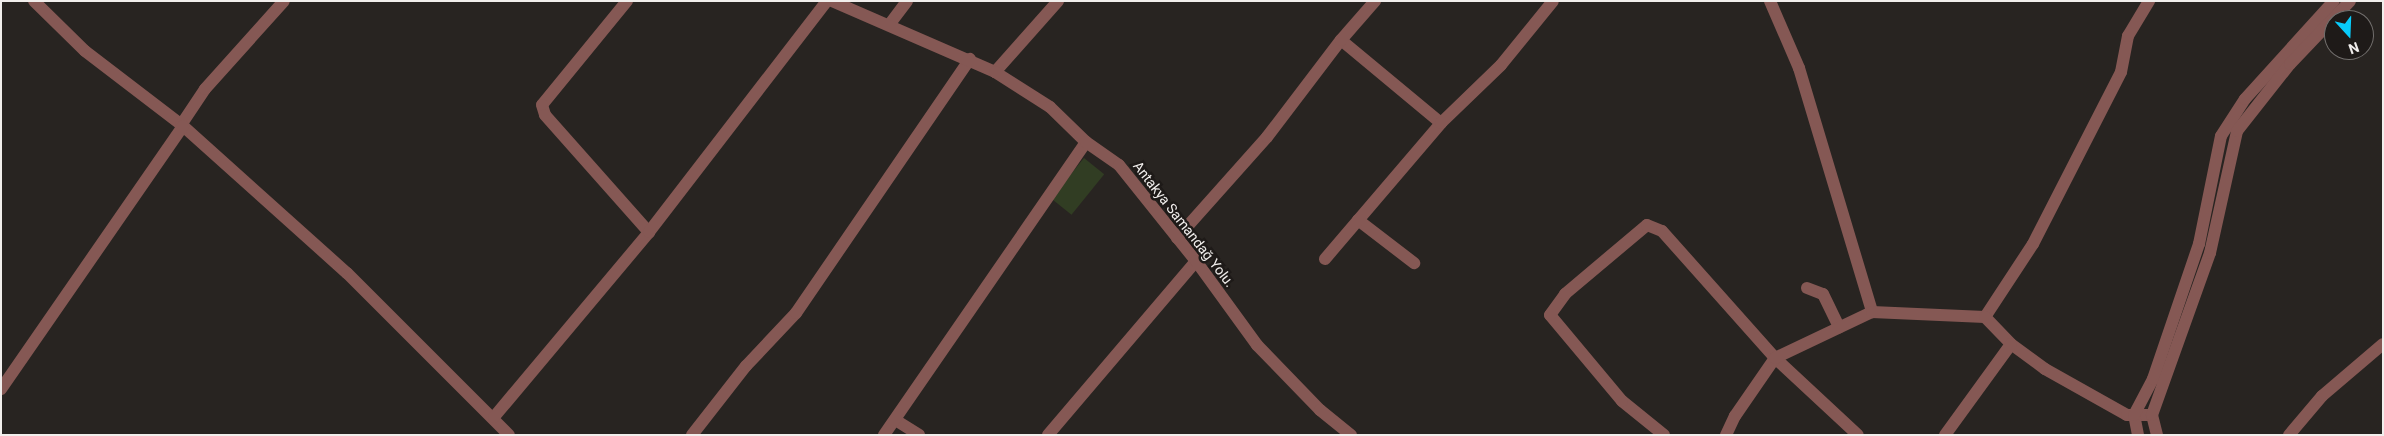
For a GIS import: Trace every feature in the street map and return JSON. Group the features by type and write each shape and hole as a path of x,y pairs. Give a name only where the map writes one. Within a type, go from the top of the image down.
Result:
{"street":[{"path":"34,1 122,82 182,126 347,273 396,325 494,417 509,435"},
{"path":"1,389 182,126 204,89 284,1"},
{"path":"627,1 542,105 545,115 649,232"},
{"path":"494,417 649,232 827,1"},
{"name":"Antakya Samandağ Yolu.","path":"832,1 995,72 1050,107 1086,142 1119,165 1196,261 1257,344 1320,410 1351,435"},
{"path":"889,25 907,1"},
{"path":"995,72 1058,1"},
{"path":"1177,238 1267,138 1341,40 1375,1"},
{"path":"1325,259 1441,123 1501,65 1553,1"},
{"path":"1770,1 1799,68 1872,312"},
{"path":"2138,435 2134,415 2153,379 2198,244 2221,136 2246,99 2334,1"},
{"path":"2157,435 2152,415 2210,253 2238,131 2290,64 2350,1"},
{"path":"1985,317 2033,244 2121,72 2128,36 2143,5"},
{"path":"1341,40 1441,123"},
{"path":"692,435 746,366 796,312 970,60"},
{"path":"884,435 897,421 1086,142"},
{"path":"1358,220 1414,262"},
{"path":"1664,435 1622,401 1550,315 1565,294 1647,225 1662,231 1775,358 1858,435"},
{"path":"1048,435 1196,261"},
{"path":"1807,288 1823,294 1838,327"},
{"path":"1726,435 1735,416 1775,358 1872,312 1985,317 2011,344 2045,369 2128,415 2152,415"},
{"path":"1945,435 2011,344"},
{"path":"2289,435 2322,396 2383,344"},
{"path":"897,421 919,435"}],"green space":[{"path":"1084,158 1104,174 1071,215 1051,198"}]}
